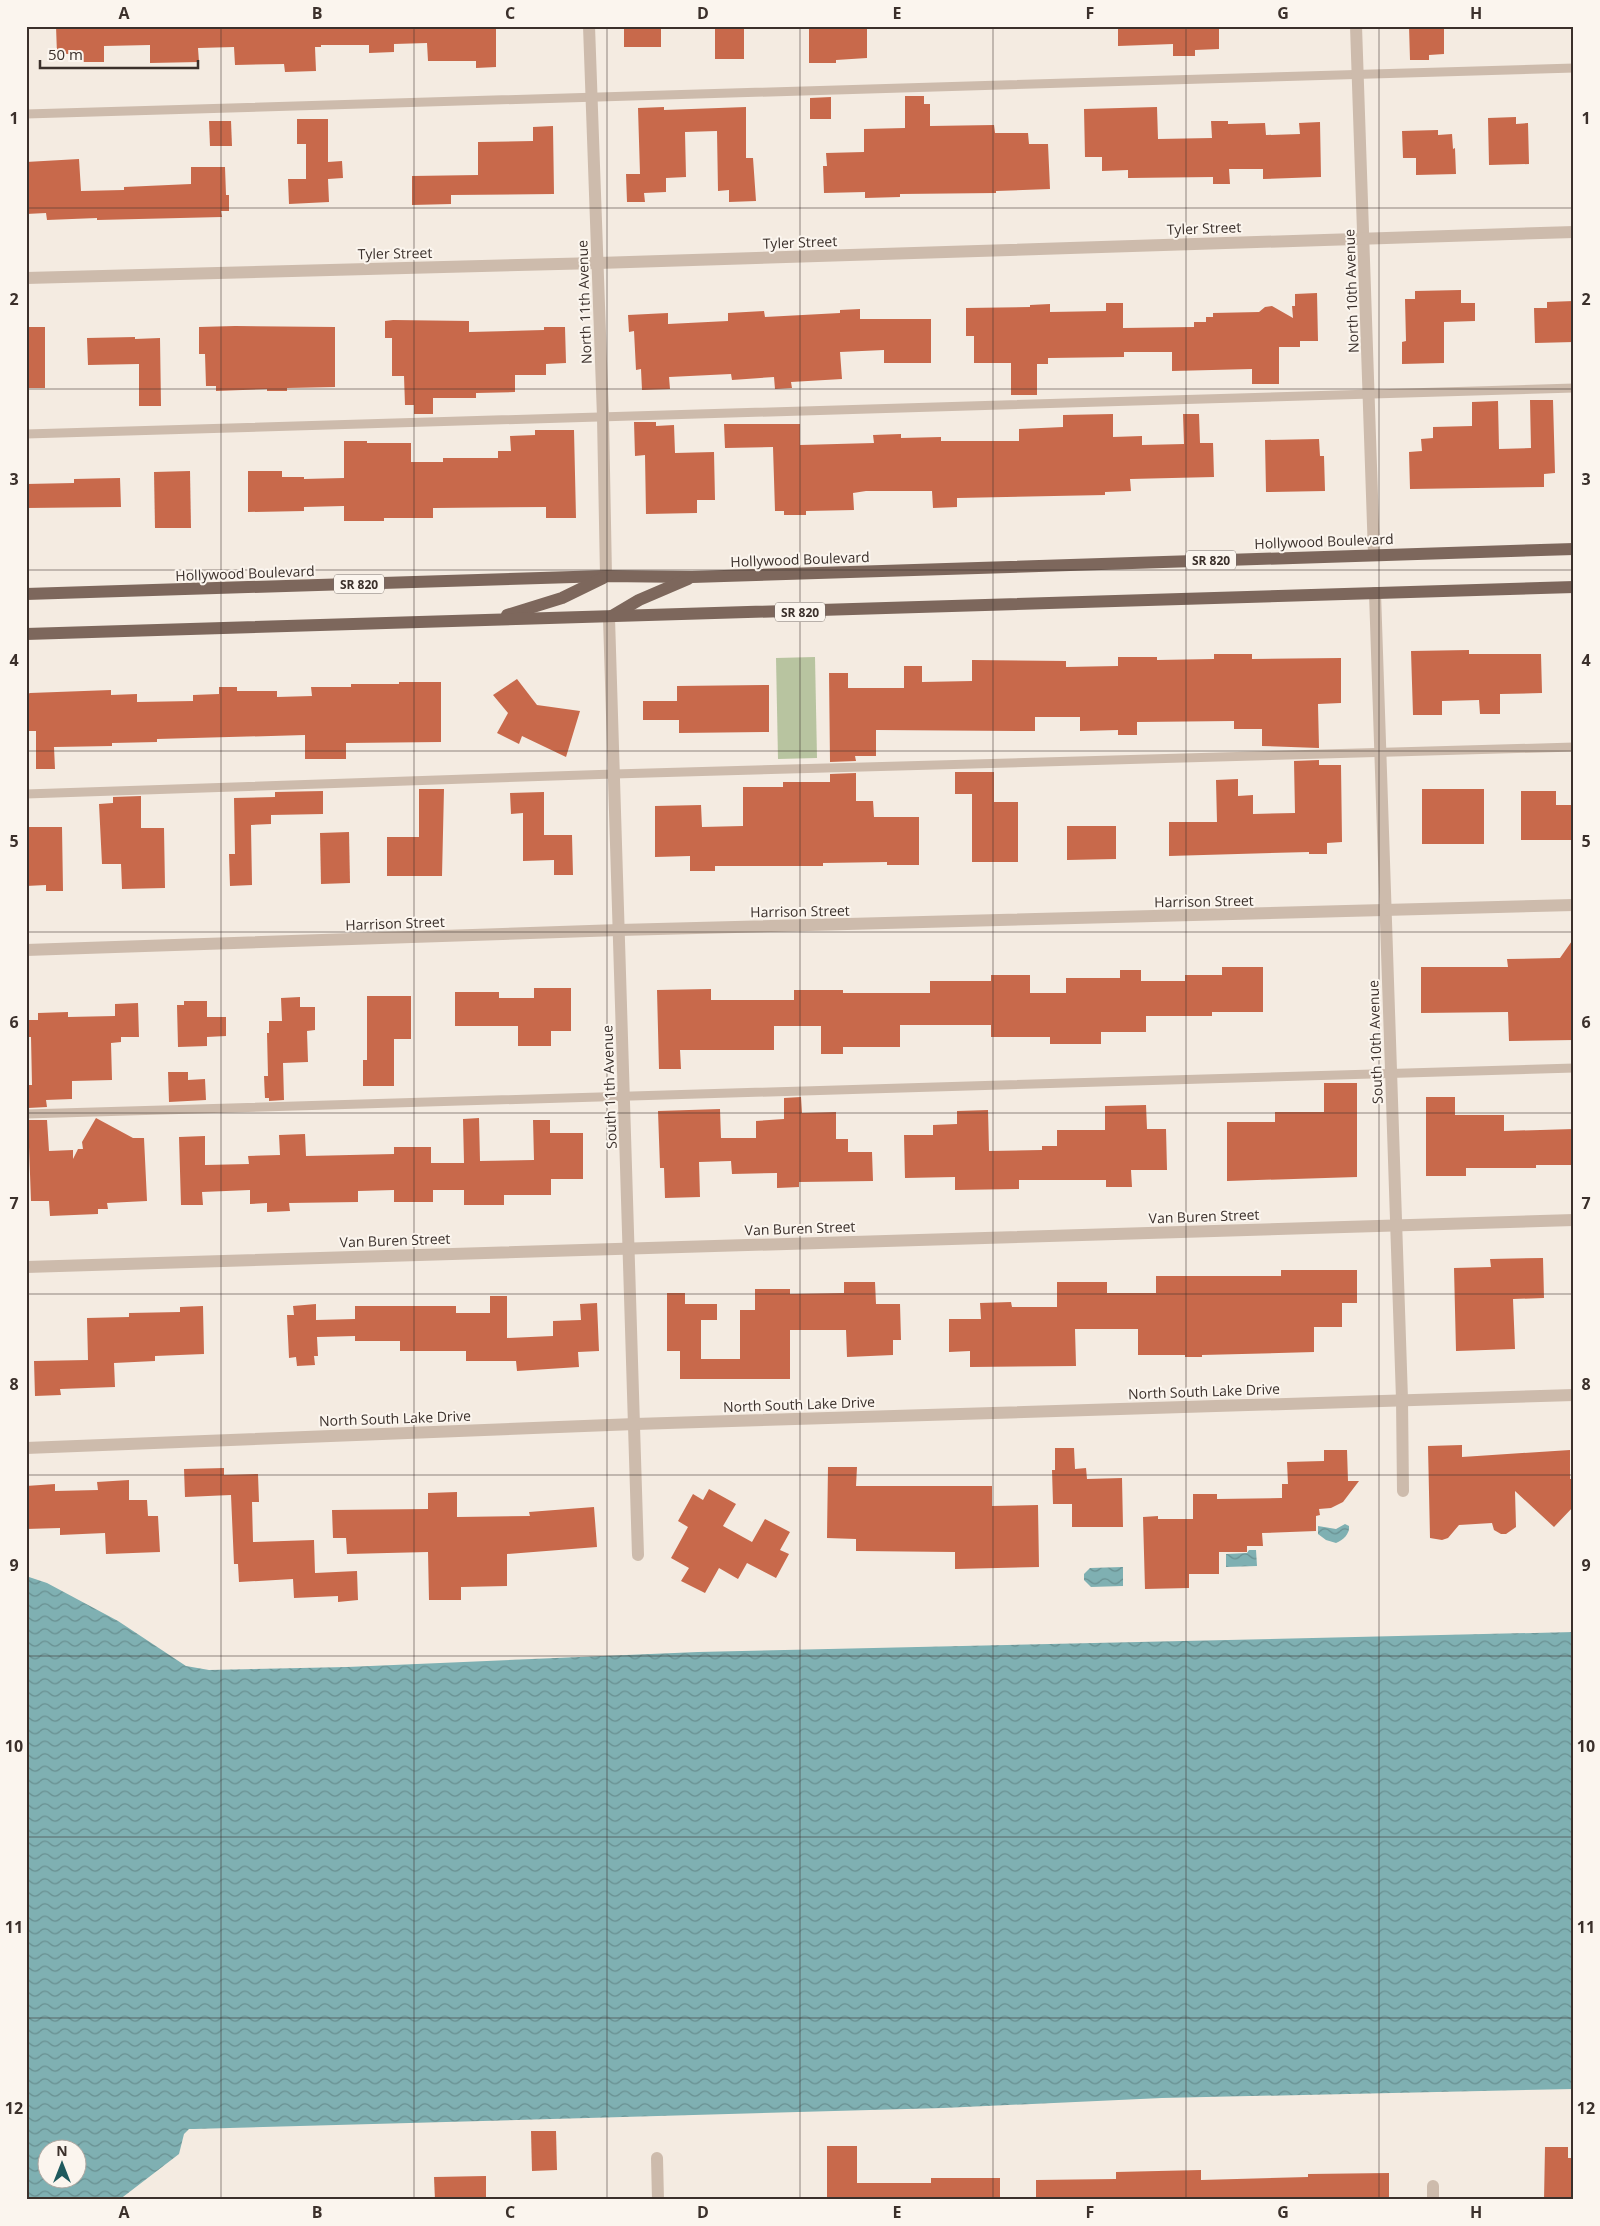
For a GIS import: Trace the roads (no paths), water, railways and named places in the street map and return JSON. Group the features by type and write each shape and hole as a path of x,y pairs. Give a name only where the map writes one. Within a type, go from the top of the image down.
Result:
{"main road":[{"name":"Hollywood Boulevard","path":"26,594 606,576 692,577 1574,549"},
{"path":"483,621 528,610 562,598 606,576"},
{"path":"609,618 639,600 692,577"},
{"name":"SR 820","path":"26,634 609,618 1574,587"}],"street":[{"name":"North 11th Avenue","path":"589,26 603,417 606,576"},
{"name":"North 10th Avenue","path":"1356,26 1365,238 1374,554"},
{"name":"Tyler Street","path":"26,278 598,263 1574,232"},
{"name":"South 10th Avenue","path":"1375,593 1402,1400 1403,1491"},
{"name":"South 11th Avenue","path":"609,618 638,1555"},
{"name":"Harrison Street","path":"26,950 619,930 1574,905"},
{"name":"Van Buren Street","path":"26,1266 1574,1220"},
{"name":"North South Lake Drive","path":"26,1448 634,1424 1574,1395"},
{"path":"657,2158 658,2200"},
{"path":"1433,2186 1433,2200"}],"lane":[{"path":"26,114 1574,68"},
{"path":"26,434 1574,388"},
{"path":"26,794 614,774 1574,747"},
{"path":"26,1114 1574,1068"}],"water":[{"path":"1345,1524 1349,1526 1348,1532 1336,1543 1326,1540 1318,1534 1318,1526 1336,1529"},
{"path":"1249,1550 1256,1550 1257,1566 1226,1567 1226,1554 1247,1553"},
{"path":"1123,1567 1123,1586 1091,1587 1084,1580 1084,1574 1090,1568"},
{"path":"26,1576 47,1583 118,1621 186,1666 209,1670 347,1667 698,1652 1574,1632 1574,2089 1162,2098 943,2108 189,2129 184,2134 179,2154 119,2200 26,2200"}]}
